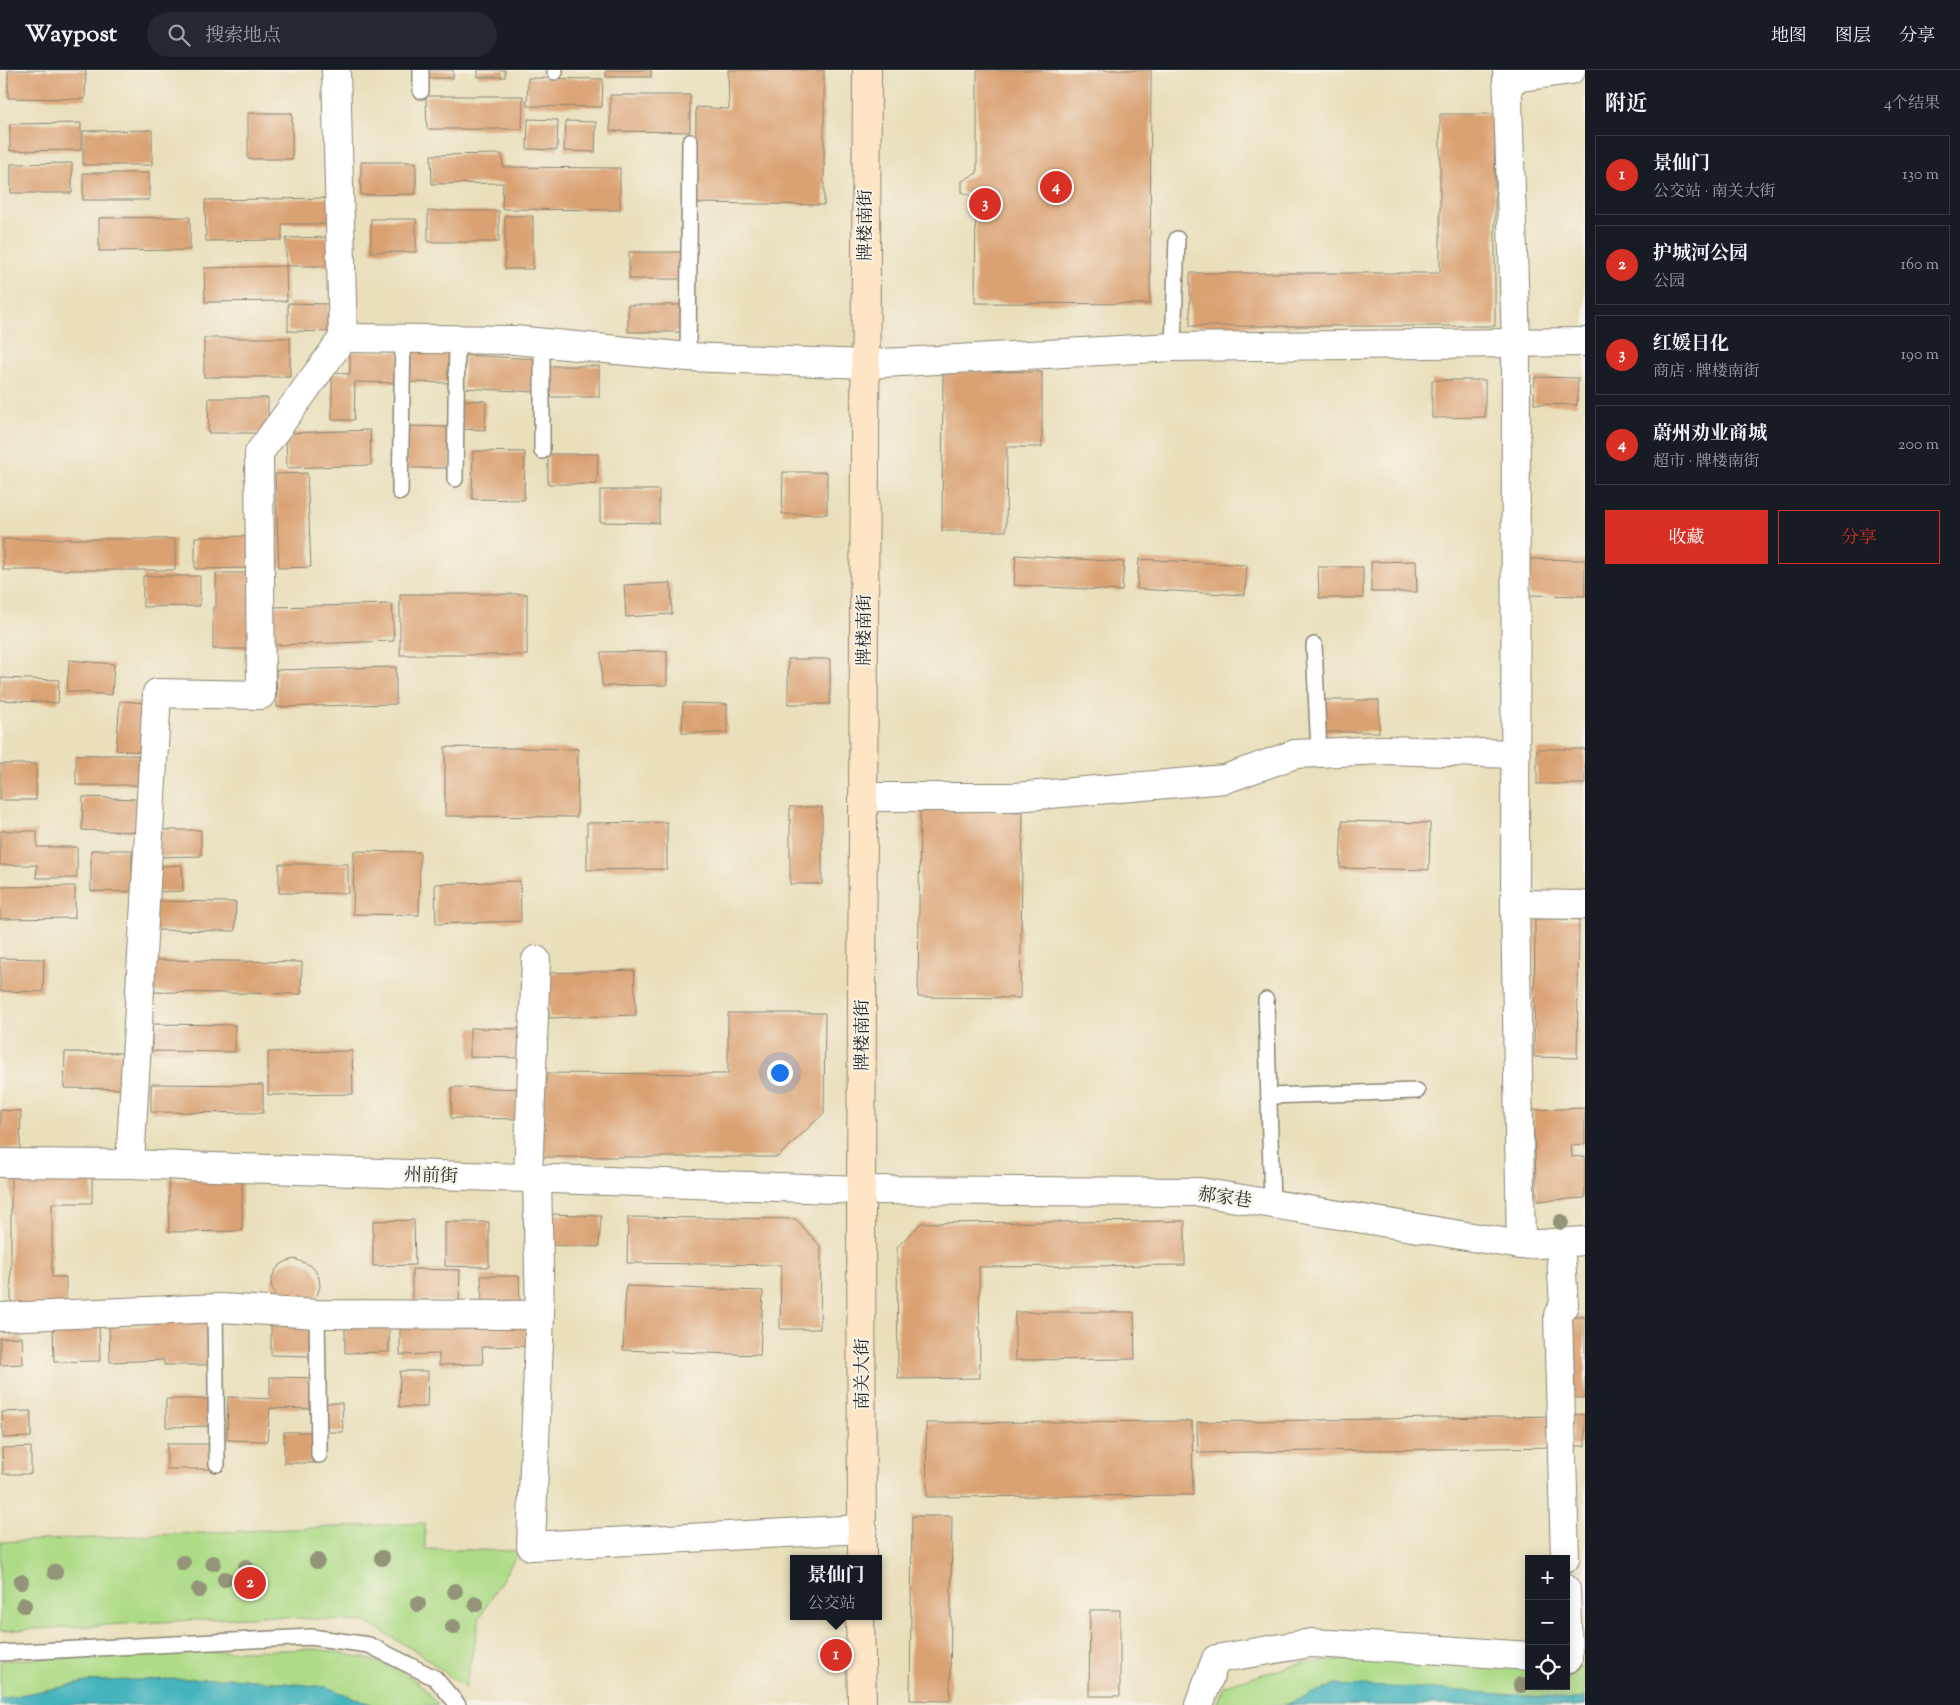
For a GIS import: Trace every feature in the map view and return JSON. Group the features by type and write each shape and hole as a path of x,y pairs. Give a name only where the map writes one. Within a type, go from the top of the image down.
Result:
{"main road":[{"name":"牌楼南街","path":"862,1190 867,70"},
{"name":"南关大街","path":"862,1190 862,1555"},
{"path":"860,1620 862,1705"}],"street":[{"path":"130,1164 157,693 261,696 259,453 343,338 336,70"},
{"path":"1521,1245 1516,904 1516,342 1507,75 1571,70"},
{"path":"343,338 457,339 542,343 688,358 865,364 1173,347 1585,342"},
{"path":"863,797 1015,797 1225,778 1295,754 1383,750 1516,754"},
{"path":"1516,904 1585,905"},
{"path":"536,960 533,1178 540,1315 530,1546 863,1529"},
{"name":"州前街","path":"0,1163 130,1164 862,1190"},
{"name":"郝家巷","path":"862,1190 1200,1192 1521,1245 1572,1242"},
{"path":"1565,1555 1558,1315 1564,1305 1572,1242"},
{"path":"0,1317 215,1309 317,1314 540,1315"},
{"path":"1567,1600 1573,1659"},
{"path":"1198,1705 1216,1659 1311,1643 1525,1656"}],"lane":[{"path":"421,70 421,91"},
{"path":"688,358 690,142"},
{"path":"1173,347 1176,239"},
{"path":"400,492 403,339"},
{"path":"454,479 457,339"},
{"path":"542,343 542,451"},
{"path":"1314,645 1319,753"},
{"path":"1266,1000 1272,1204"},
{"path":"1269,1096 1417,1091"},
{"path":"215,1309 218,1464"},
{"path":"317,1314 319,1455"},
{"path":"0,1653 311,1637 369,1645 435,1678 458,1705"}],"green space":[{"path":"425,1523 425,1549 519,1551 480,1617 465,1688 422,1655 366,1622 264,1616 0,1631 0,1542"},
{"path":"315,1649 354,1656 395,1669 423,1687 438,1705 373,1705 326,1687 232,1678 92,1681 0,1699 0,1661 93,1655"},
{"path":"1384,1659 1525,1666 1525,1690 1570,1690 1570,1668 1585,1668 1585,1705 1216,1705 1224,1685 1307,1662"}],"water":[{"path":"232,1678 326,1687 373,1705 0,1705 0,1699 92,1681"},
{"path":"1335,1685 1420,1688 1572,1699 1585,1698 1585,1705 1285,1705"}],"building":[{"path":"8,70 86,70 85,99 8,98"},
{"path":"426,70 453,70 453,78 426,78"},
{"path":"478,70 505,70 505,77 478,77"},
{"path":"606,70 651,70 651,77 606,77"},
{"path":"728,70 824,70 824,205 695,203 696,107 729,109"},
{"path":"977,70 1151,70 1150,304 975,303 976,198 962,192 962,181 977,173"},
{"path":"528,78 603,79 602,107 527,106"},
{"path":"610,95 690,95 690,132 610,131"},
{"path":"426,96 523,96 522,129 427,129"},
{"path":"248,113 292,113 292,159 248,159"},
{"path":"1440,114 1495,114 1495,326 1190,326 1190,273 1440,273"},
{"path":"528,119 558,120 557,150 527,149"},
{"path":"566,121 596,122 595,152 564,151"},
{"path":"81,123 81,150 10,151 10,124"},
{"path":"152,130 152,165 83,165 83,131"},
{"path":"502,154 503,167 620,168 620,210 502,209 503,183 432,184 431,155"},
{"path":"361,162 416,162 416,194 361,195"},
{"path":"72,163 72,193 11,193 11,164"},
{"path":"83,173 149,173 149,200 83,200"},
{"path":"331,198 331,224 282,224 282,240 206,241 205,200"},
{"path":"428,211 499,211 499,242 428,242"},
{"path":"505,216 533,216 533,269 505,269"},
{"path":"190,217 190,250 99,251 99,218"},
{"path":"371,219 416,219 416,252 371,252"},
{"path":"333,237 333,266 286,266 286,238"},
{"path":"629,252 683,252 683,279 629,279"},
{"path":"286,266 287,301 205,302 204,268"},
{"path":"288,303 328,304 328,332 288,331"},
{"path":"628,305 681,305 681,332 628,332"},
{"path":"204,338 290,338 290,377 204,377"},
{"path":"409,350 450,351 450,383 409,382"},
{"path":"350,352 399,352 399,383 355,382 354,420 332,420 332,373 350,374"},
{"path":"464,355 537,359 536,392 463,388"},
{"path":"548,366 599,366 599,397 548,397"},
{"path":"943,371 1042,372 1042,447 1007,447 1006,531 942,531"},
{"path":"1535,377 1578,378 1577,405 1534,404"},
{"path":"1432,380 1485,380 1485,417 1432,418"},
{"path":"209,398 268,398 268,433 208,433"},
{"path":"459,400 486,401 485,430 459,429"},
{"path":"407,426 450,427 450,468 407,468"},
{"path":"370,430 371,465 287,468 286,433"},
{"path":"473,451 525,452 524,500 472,499"},
{"path":"548,454 598,454 597,484 548,484"},
{"path":"783,472 827,472 827,514 782,514"},
{"path":"307,473 311,567 279,568 275,474"},
{"path":"600,490 659,490 659,523 600,522"},
{"path":"254,536 254,568 195,569 195,537"},
{"path":"3,539 175,539 175,570 3,570"},
{"path":"1016,555 1124,562 1122,591 1014,585"},
{"path":"1139,559 1247,565 1245,595 1137,589"},
{"path":"1530,559 1585,560 1585,596 1529,595"},
{"path":"1416,561 1417,592 1371,592 1371,562"},
{"path":"1318,567 1363,567 1363,598 1319,598"},
{"path":"216,573 254,573 254,649 213,649 213,607 216,607"},
{"path":"143,576 200,576 200,606 143,607"},
{"path":"671,583 672,614 626,617 624,585"},
{"path":"400,594 527,594 527,655 400,655"},
{"path":"392,604 394,641 274,645 273,607"},
{"path":"667,651 667,685 602,686 601,652"},
{"path":"788,659 830,659 830,704 788,704"},
{"path":"69,660 114,664 112,695 67,691"},
{"path":"396,667 396,704 277,707 276,670"},
{"path":"1,678 59,680 58,703 0,700"},
{"path":"1324,700 1379,700 1379,732 1324,732"},
{"path":"120,701 147,703 142,752 116,750"},
{"path":"683,703 727,704 727,733 682,733"},
{"path":"445,747 578,749 577,817 445,816"},
{"path":"1537,749 1585,749 1585,784 1537,784"},
{"path":"76,755 138,755 138,785 76,785"},
{"path":"0,764 36,764 36,800 0,800"},
{"path":"83,797 137,799 136,832 82,830"},
{"path":"790,807 822,807 822,884 790,884"},
{"path":"920,810 1023,812 1020,998 918,997"},
{"path":"1342,821 1430,823 1429,870 1340,868"},
{"path":"667,822 667,869 587,870 587,823"},
{"path":"155,830 201,830 201,856 155,857"},
{"path":"0,831 37,831 37,847 77,847 77,878 36,878 37,865 0,865"},
{"path":"91,850 132,850 132,892 91,891"},
{"path":"354,851 420,852 419,915 353,914"},
{"path":"279,864 348,864 348,893 279,893"},
{"path":"182,865 183,891 156,892 155,866"},
{"path":"520,881 521,921 436,924 435,884"},
{"path":"75,886 75,918 0,919 0,887"},
{"path":"153,901 236,902 235,931 153,930"},
{"path":"1535,919 1579,919 1577,1058 1534,1057"},
{"path":"0,958 44,959 43,992 0,991"},
{"path":"153,960 302,962 301,994 152,992"},
{"path":"634,970 636,1015 549,1018 548,973"},
{"path":"728,1013 825,1013 824,1113 778,1157 535,1157 535,1073 728,1074"},
{"path":"152,1024 235,1025 235,1052 152,1051"},
{"path":"470,1028 525,1029 525,1058 470,1057"},
{"path":"352,1051 353,1094 268,1095 268,1052"},
{"path":"65,1052 128,1053 128,1089 64,1088"},
{"path":"151,1084 263,1085 263,1113 151,1112"},
{"path":"452,1087 523,1089 522,1119 451,1118"},
{"path":"1585,1108 1585,1144 1571,1145 1572,1157 1585,1156 1585,1198 1537,1201 1533,1110"},
{"path":"0,1110 21,1111 20,1149 0,1148"},
{"path":"11,1174 92,1174 92,1203 52,1203 52,1277 66,1277 66,1307 11,1307"},
{"path":"242,1178 242,1231 169,1232 169,1179"},
{"path":"551,1214 601,1216 599,1247 550,1245"},
{"path":"628,1217 796,1219 821,1247 820,1329 780,1329 781,1265 627,1263"},
{"path":"414,1220 415,1265 373,1266 373,1221"},
{"path":"1185,1221 1185,1265 979,1267 980,1378 898,1379 897,1247 921,1223"},
{"path":"445,1222 489,1222 489,1267 445,1266"},
{"path":"295,1259 310,1265 315,1270 319,1278 320,1286 318,1293 313,1300 278,1301 271,1286 272,1278 280,1265"},
{"path":"412,1269 460,1270 459,1301 412,1300"},
{"path":"481,1276 519,1276 520,1304 482,1304"},
{"path":"626,1286 763,1291 760,1355 623,1350"},
{"path":"1015,1312 1134,1312 1135,1359 1015,1360"},
{"path":"1566,1317 1585,1317 1585,1398 1569,1398"},
{"path":"210,1320 210,1365 164,1365 164,1360 110,1362 109,1327 163,1325 163,1321"},
{"path":"533,1320 534,1346 482,1347 483,1364 439,1365 439,1354 400,1355 400,1322"},
{"path":"271,1321 311,1321 311,1356 271,1355"},
{"path":"345,1322 389,1322 389,1352 345,1353"},
{"path":"53,1324 99,1324 100,1361 54,1362"},
{"path":"22,1337 23,1364 0,1365 0,1338"},
{"path":"400,1371 428,1371 427,1407 399,1407"},
{"path":"270,1377 317,1378 317,1409 270,1408 267,1441 227,1440 228,1397 270,1399"},
{"path":"166,1399 211,1399 212,1426 166,1427"},
{"path":"325,1403 342,1403 343,1432 325,1432"},
{"path":"31,1411 31,1437 3,1438 2,1412"},
{"path":"1585,1414 1585,1446 1572,1446 1572,1415"},
{"path":"1556,1416 1556,1447 1198,1453 1197,1422"},
{"path":"1192,1421 1193,1495 927,1497 926,1423"},
{"path":"284,1432 315,1432 315,1463 284,1463"},
{"path":"167,1444 213,1444 213,1469 167,1469"},
{"path":"31,1447 31,1474 3,1474 2,1448"},
{"path":"912,1516 952,1516 950,1701 910,1700"},
{"path":"1090,1610 1120,1610 1120,1696 1089,1696"}],"place":[{"name":"蔚州劝业商城","path":"1056,187"},
{"name":"红媛日化","path":"985,204"},
{"name":"护城河公园","path":"250,1583"},
{"name":"景仙门","path":"836,1655"}]}
